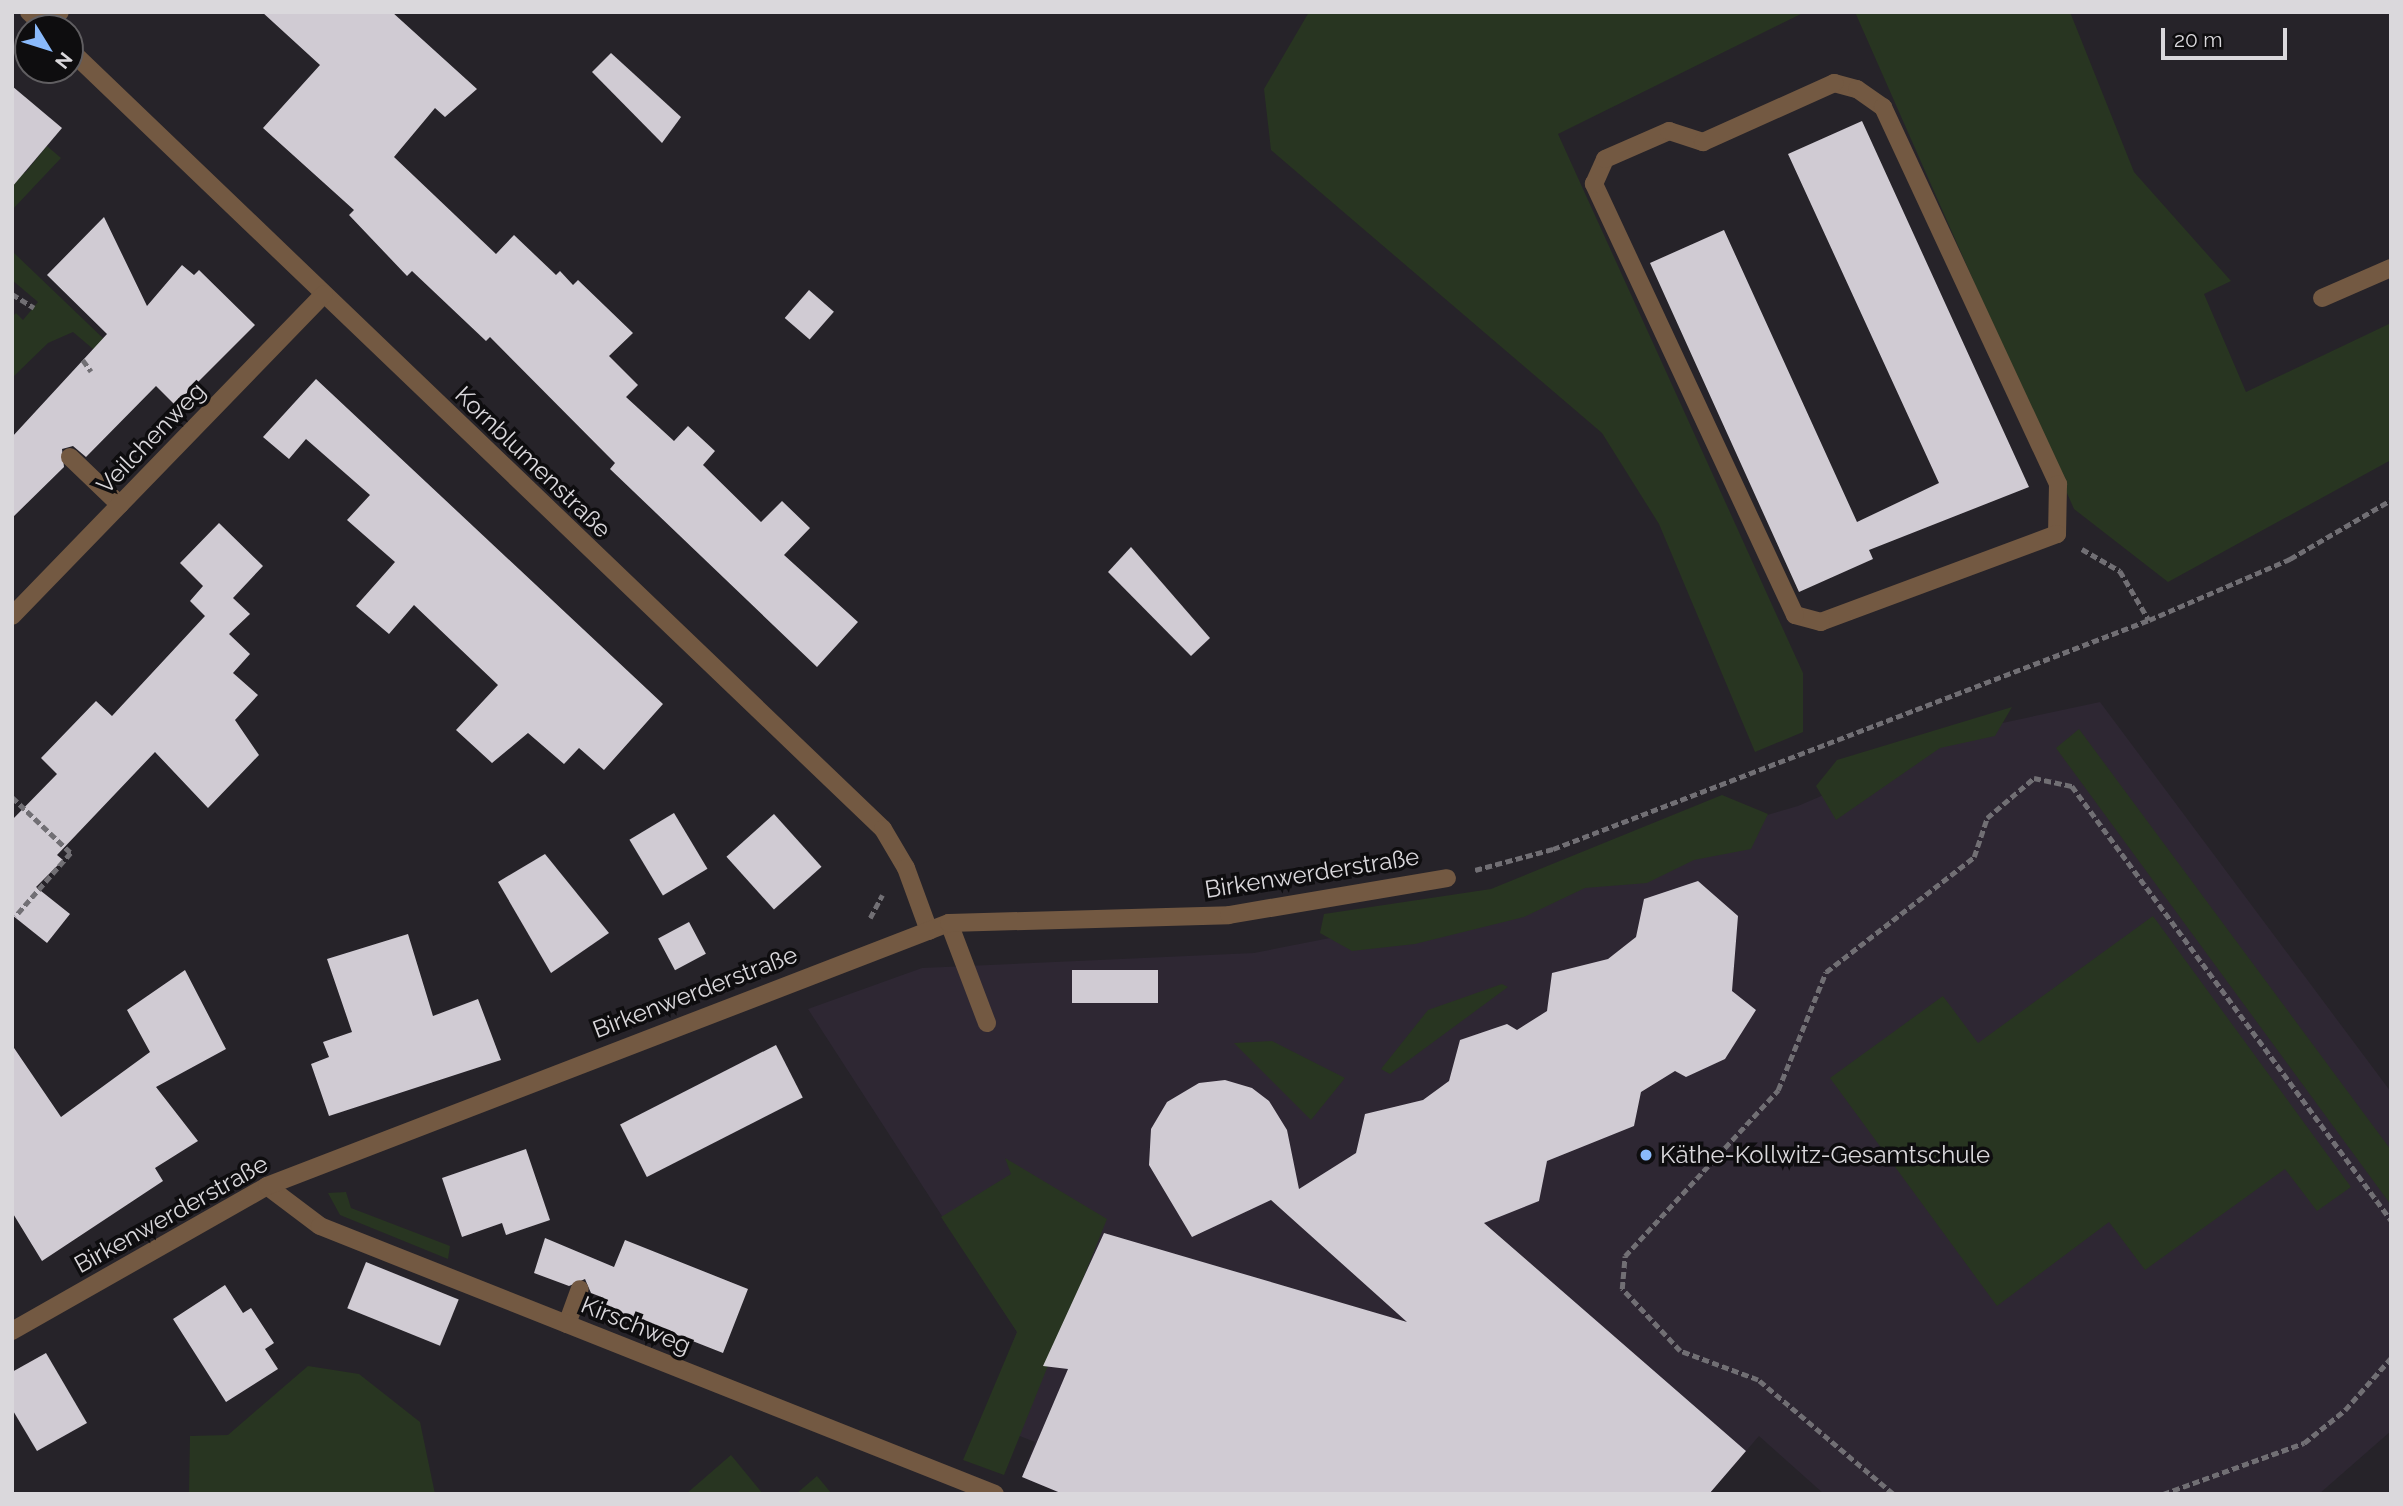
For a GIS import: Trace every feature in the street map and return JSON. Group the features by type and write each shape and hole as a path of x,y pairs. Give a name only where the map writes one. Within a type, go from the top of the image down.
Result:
{"street":[{"name":"Kornblumenstraße","path":"84,63 883,829 906,868 929,930"},
{"path":"1834,83 1857,89 1883,107 2058,484 2057,534 1821,622 1795,615 1633,279 1594,184 1605,159 1669,131 1703,142 1834,83"},
{"path":"2322,298 2391,268"},
{"name":"Veilchenweg","path":"12,616 324,294"},
{"path":"70,457 120,505"},
{"name":"Birkenwerderstraße","path":"12,1331 267,1186 949,923 1228,915 1447,878"},
{"path":"949,923 987,1023"},
{"name":"Kirschweg","path":"267,1186 320,1226 995,1494"},
{"path":"567,1324 580,1289"}],"path":[{"path":"12,294 34,308"},
{"path":"83,360 91,371"},
{"path":"1447,878 1553,849 2149,620 2290,558 2391,500"},
{"path":"2057,534 2120,570 2149,620"},
{"path":"1893,1494 1758,1380 1680,1351 1622,1289 1625,1256 1778,1090 1826,972 1974,857 1987,818 2034,778 2072,786 2391,1220"},
{"path":"12,797 71,853 16,916"},
{"path":"863,923 877,907 882,884"},
{"path":"2163,1494 2304,1443 2345,1410 2391,1358"}],"shaded area":[{"name":"Käthe-Kollwitz-Gesamtschule","path":"2100,702 2391,1092 2391,1431 2319,1494 1824,1494 1759,1436 1709,1494 1063,1494 1022,1477 1035,1442 981,1421 1017,1332 808,1009 922,968 1254,953 1381,928 1798,806 1979,728"}],"green space":[{"path":"1309,12 1805,12 1558,134 1803,673 1803,732 1755,752 1659,524 1602,433 1271,150 1264,89"},
{"path":"1855,12 2070,12 2134,172 2231,281 2204,294 2246,392 2391,323 2391,460 2168,582 2074,509"},
{"path":"47,146 61,158 12,210 12,169 25,173"},
{"path":"12,251 107,342 99,354 73,332 48,343 12,378 12,317 16,313 23,320 38,302 12,280"},
{"path":"2012,707 1995,736 1940,748 1836,820 1816,786 1837,760"},
{"path":"2079,729 2391,1150 2391,1205 2056,748"},
{"path":"1722,795 1768,814 1751,849 1694,860 1647,883 1585,888 1524,917 1415,944 1352,951 1320,933 1324,914 1491,889"},
{"path":"2153,916 2351,1187 2317,1211 2285,1169 2145,1270 2109,1222 1997,1306 1830,1078 1943,996 1978,1043"},
{"path":"1502,984 1508,987 1390,1074 1381,1069 1428,1010"},
{"path":"1272,1041 1345,1078 1311,1120 1234,1043"},
{"path":"1005,1158 1107,1219 1004,1475 963,1460 1017,1332 941,1217 1011,1174"},
{"path":"346,1192 351,1208 450,1246 448,1259 340,1215 328,1193"},
{"path":"308,1366 359,1374 420,1422 435,1494 189,1494 190,1436 228,1435"},
{"path":"731,1455 763,1494 686,1494"},
{"path":"817,1476 832,1494 796,1494"}],"building":[{"path":"262,12 392,12 477,89 445,117 435,108 394,157 496,254 514,235 556,275 560,271 573,285 578,280 633,333 609,356 638,385 626,397 674,441 688,426 715,451 703,465 761,522 782,501 810,528 784,555 858,622 817,667 610,469 615,463 490,337 486,341 412,271 407,276 349,215 354,210 263,128 320,65"},
{"path":"611,53 681,117 662,143 592,72"},
{"path":"12,86 62,128 12,187"},
{"path":"1862,121 2029,487 1869,550 1873,559 1799,592 1650,263 1724,230 1857,522 1939,483 1788,154"},
{"path":"104,217 147,306 182,265 194,275 199,270 255,325 175,405 156,386 86,457 73,446 62,449 64,467 12,518 12,437 107,334 47,275"},
{"path":"809,290 834,312 810,340 785,318"},
{"path":"316,379 663,704 604,770 579,748 564,764 528,733 492,763 456,730 498,685 414,605 389,634 356,606 395,562 347,520 370,495 306,439 289,459 263,437"},
{"path":"219,523 263,566 233,598 250,614 229,634 250,654 233,673 258,695 235,720 259,755 208,808 155,752 57,855 63,860 36,887 70,914 47,943 12,915 12,820 57,774 41,758 96,701 112,716 205,616 190,601 203,586 180,563"},
{"path":"1131,547 1210,638 1191,656 1108,572"},
{"path":"674,813 707,869 663,895 629,840"},
{"path":"774,814 822,867 774,910 726,857"},
{"path":"545,854 609,933 551,973 498,882"},
{"path":"1698,881 1738,916 1732,991 1756,1010 1725,1059 1686,1077 1675,1071 1641,1092 1634,1126 1547,1161 1539,1201 1484,1223 1746,1451 1709,1494 1063,1494 1022,1477 1068,1369 1043,1366 1104,1233 1407,1322 1271,1200 1192,1237 1149,1165 1151,1129 1167,1102 1199,1083 1225,1080 1252,1088 1269,1101 1287,1130 1299,1189 1356,1153 1365,1114 1423,1100 1449,1081 1460,1040 1507,1024 1517,1030 1547,1011 1552,973 1608,959 1636,937 1644,899"},
{"path":"689,922 706,954 675,970 658,938"},
{"path":"408,934 433,1016 478,999 501,1060 329,1116 311,1064 329,1057 323,1042 352,1032 327,959"},
{"path":"185,970 226,1049 156,1087 198,1141 155,1168 163,1181 42,1261 12,1212 12,1045 61,1117 150,1052 127,1010"},
{"path":"1072,970 1158,970 1158,1003 1072,1003"},
{"path":"776,1045 803,1098 647,1177 620,1124"},
{"path":"526,1149 550,1220 506,1235 502,1223 462,1237 442,1178"},
{"path":"545,1238 614,1267 625,1240 748,1289 723,1353 601,1305 604,1298 591,1293 585,1279 569,1286 534,1273"},
{"path":"366,1262 459,1299 440,1346 347,1308"},
{"path":"225,1285 243,1313 251,1308 274,1343 265,1349 278,1369 226,1402 173,1319"},
{"path":"46,1353 87,1423 37,1451 12,1409 12,1372"}],"place":[{"name":"Käthe-Kollwitz-Gesamtschule","path":"1646,1155"}]}
